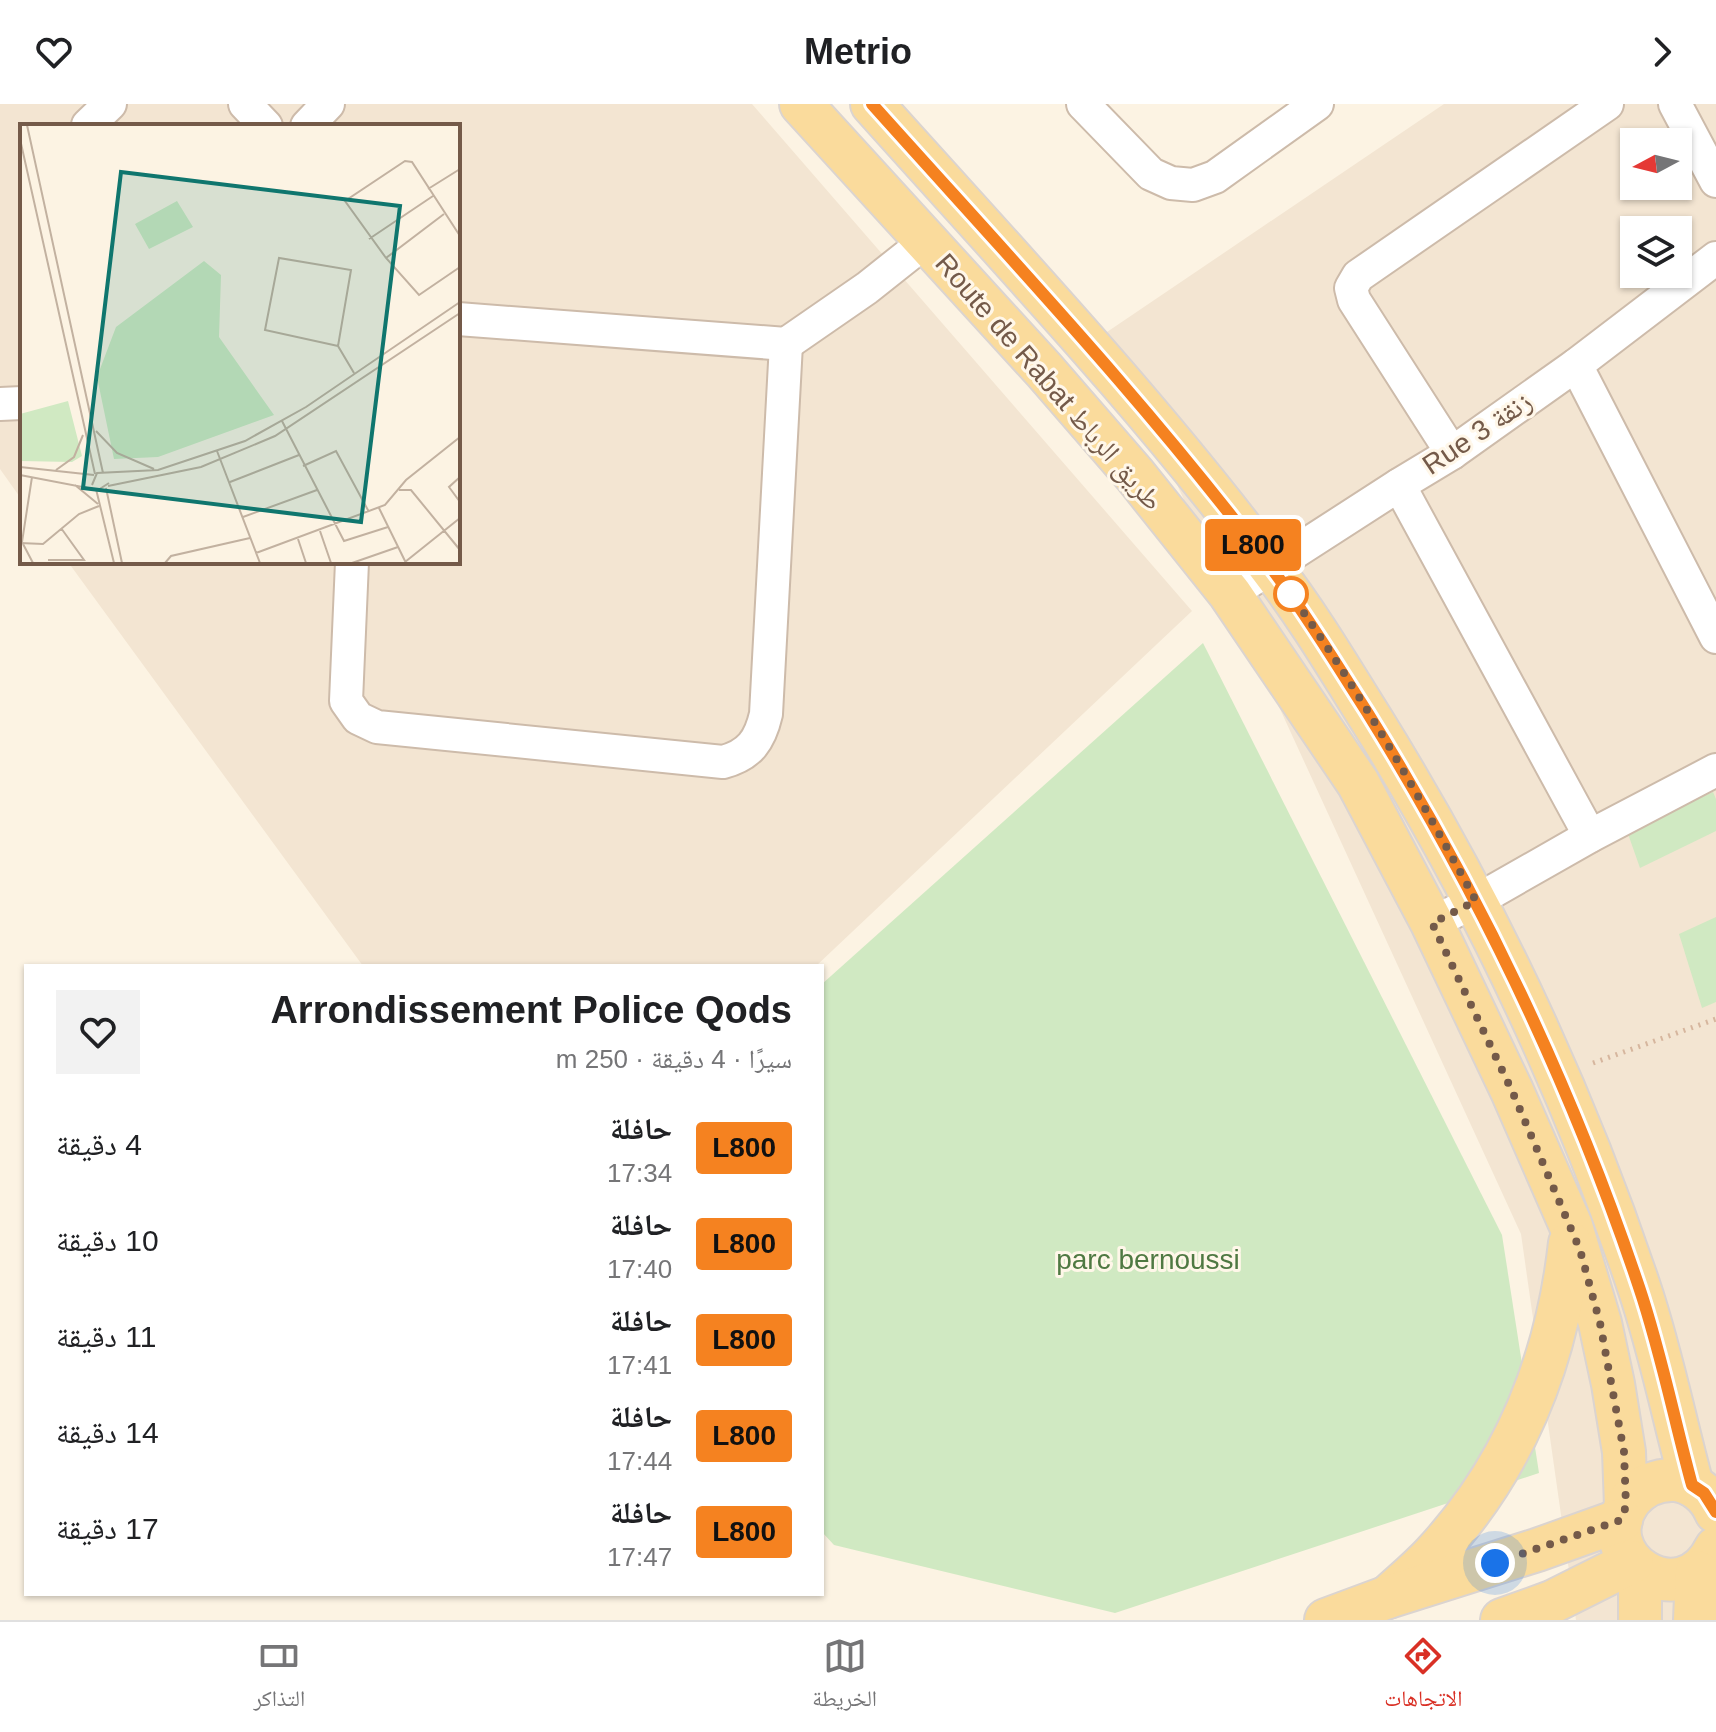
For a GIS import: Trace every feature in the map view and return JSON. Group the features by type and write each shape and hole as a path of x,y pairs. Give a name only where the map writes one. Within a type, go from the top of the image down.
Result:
{"main road":[{"name":"Route de Rabat طريق الرباط","path":"801,104 978,297 1125,464 1230,594 1358,783 1432,923 1512,1091 1571,1226 1600,1323 1613,1384 1624,1452 1620,1536 1625,1552 1636,1566"},
{"name":"Route de Rabat طريق الرباط","path":"872,104 1108,370 1271,567 1312,625 1412,786 1525,997 1559,1075 1639,1288 1707,1495"},
{"path":"1388,1597 1433,1555 1471,1509 1505,1458 1532,1403 1552,1346 1565,1287 1571,1226"},
{"path":"1326,1620 1537,1550 1623,1513 1636,1493 1662,1480 1677,1480 1707,1495"},
{"path":"1636,1566 1653,1577 1668,1580 1683,1578 1711,1555"},
{"path":"1695,1620 1711,1555"},
{"path":"1502,1620 1636,1566"},
{"path":"1636,1566 1640,1620"}],"street":[{"path":"245,104 264,124"},
{"path":"309,124 328,104"},
{"path":"1083,104 1151,174 1171,183 1193,185 1215,177 1317,104"},
{"path":"1452,453 1354,300 1351,288 1358,276 1607,104"},
{"path":"1675,104 1716,181"},
{"path":"460,319 786,344 867,288 925,242"},
{"name":"Rue 3 زنقة","path":"1230,594 1452,453 1576,365 1716,258"},
{"path":"352,564 346,701 358,718 377,727 723,762 742,756 752,748 761,733 766,714 786,344"},
{"path":"1576,365 1716,637"},
{"path":"0,404 20,403"},
{"path":"1399,485 1590,836"},
{"path":"1432,923 1716,770"}],"path":[{"path":"1559,1075 1716,1019"}],"shaded area":[{"path":"0,104 752,104 1192,611 818,964 362,964 69,564 460,564 460,124 20,124 20,497 0,469"},
{"path":"1444,104 1716,104 1716,1620 1576,1620 1521,1234 1107,332"}],"green space":[{"name":"parc bernoussi","path":"1203,643 1502,1235 1539,1473 1115,1613 834,1545 824,1534 824,982"},
{"path":"1713,792 1716,799 1716,831 1640,868 1627,831"},
{"path":"1716,917 1716,1002 1702,1008 1679,934"}],"bus line":[{"name":"L800","path":"872,104 1098,358 1271,567 1312,625 1420,799 1513,973 1559,1075 1639,1288 1662,1363 1692,1485 1704,1493 1716,1512"}],"route":[{"path":"1291,594 1285,586 1420,799 1476,901 1432,923 1512,1091 1571,1226 1600,1323 1613,1384 1624,1452 1626,1506 1621,1520 1495,1563"}]}
